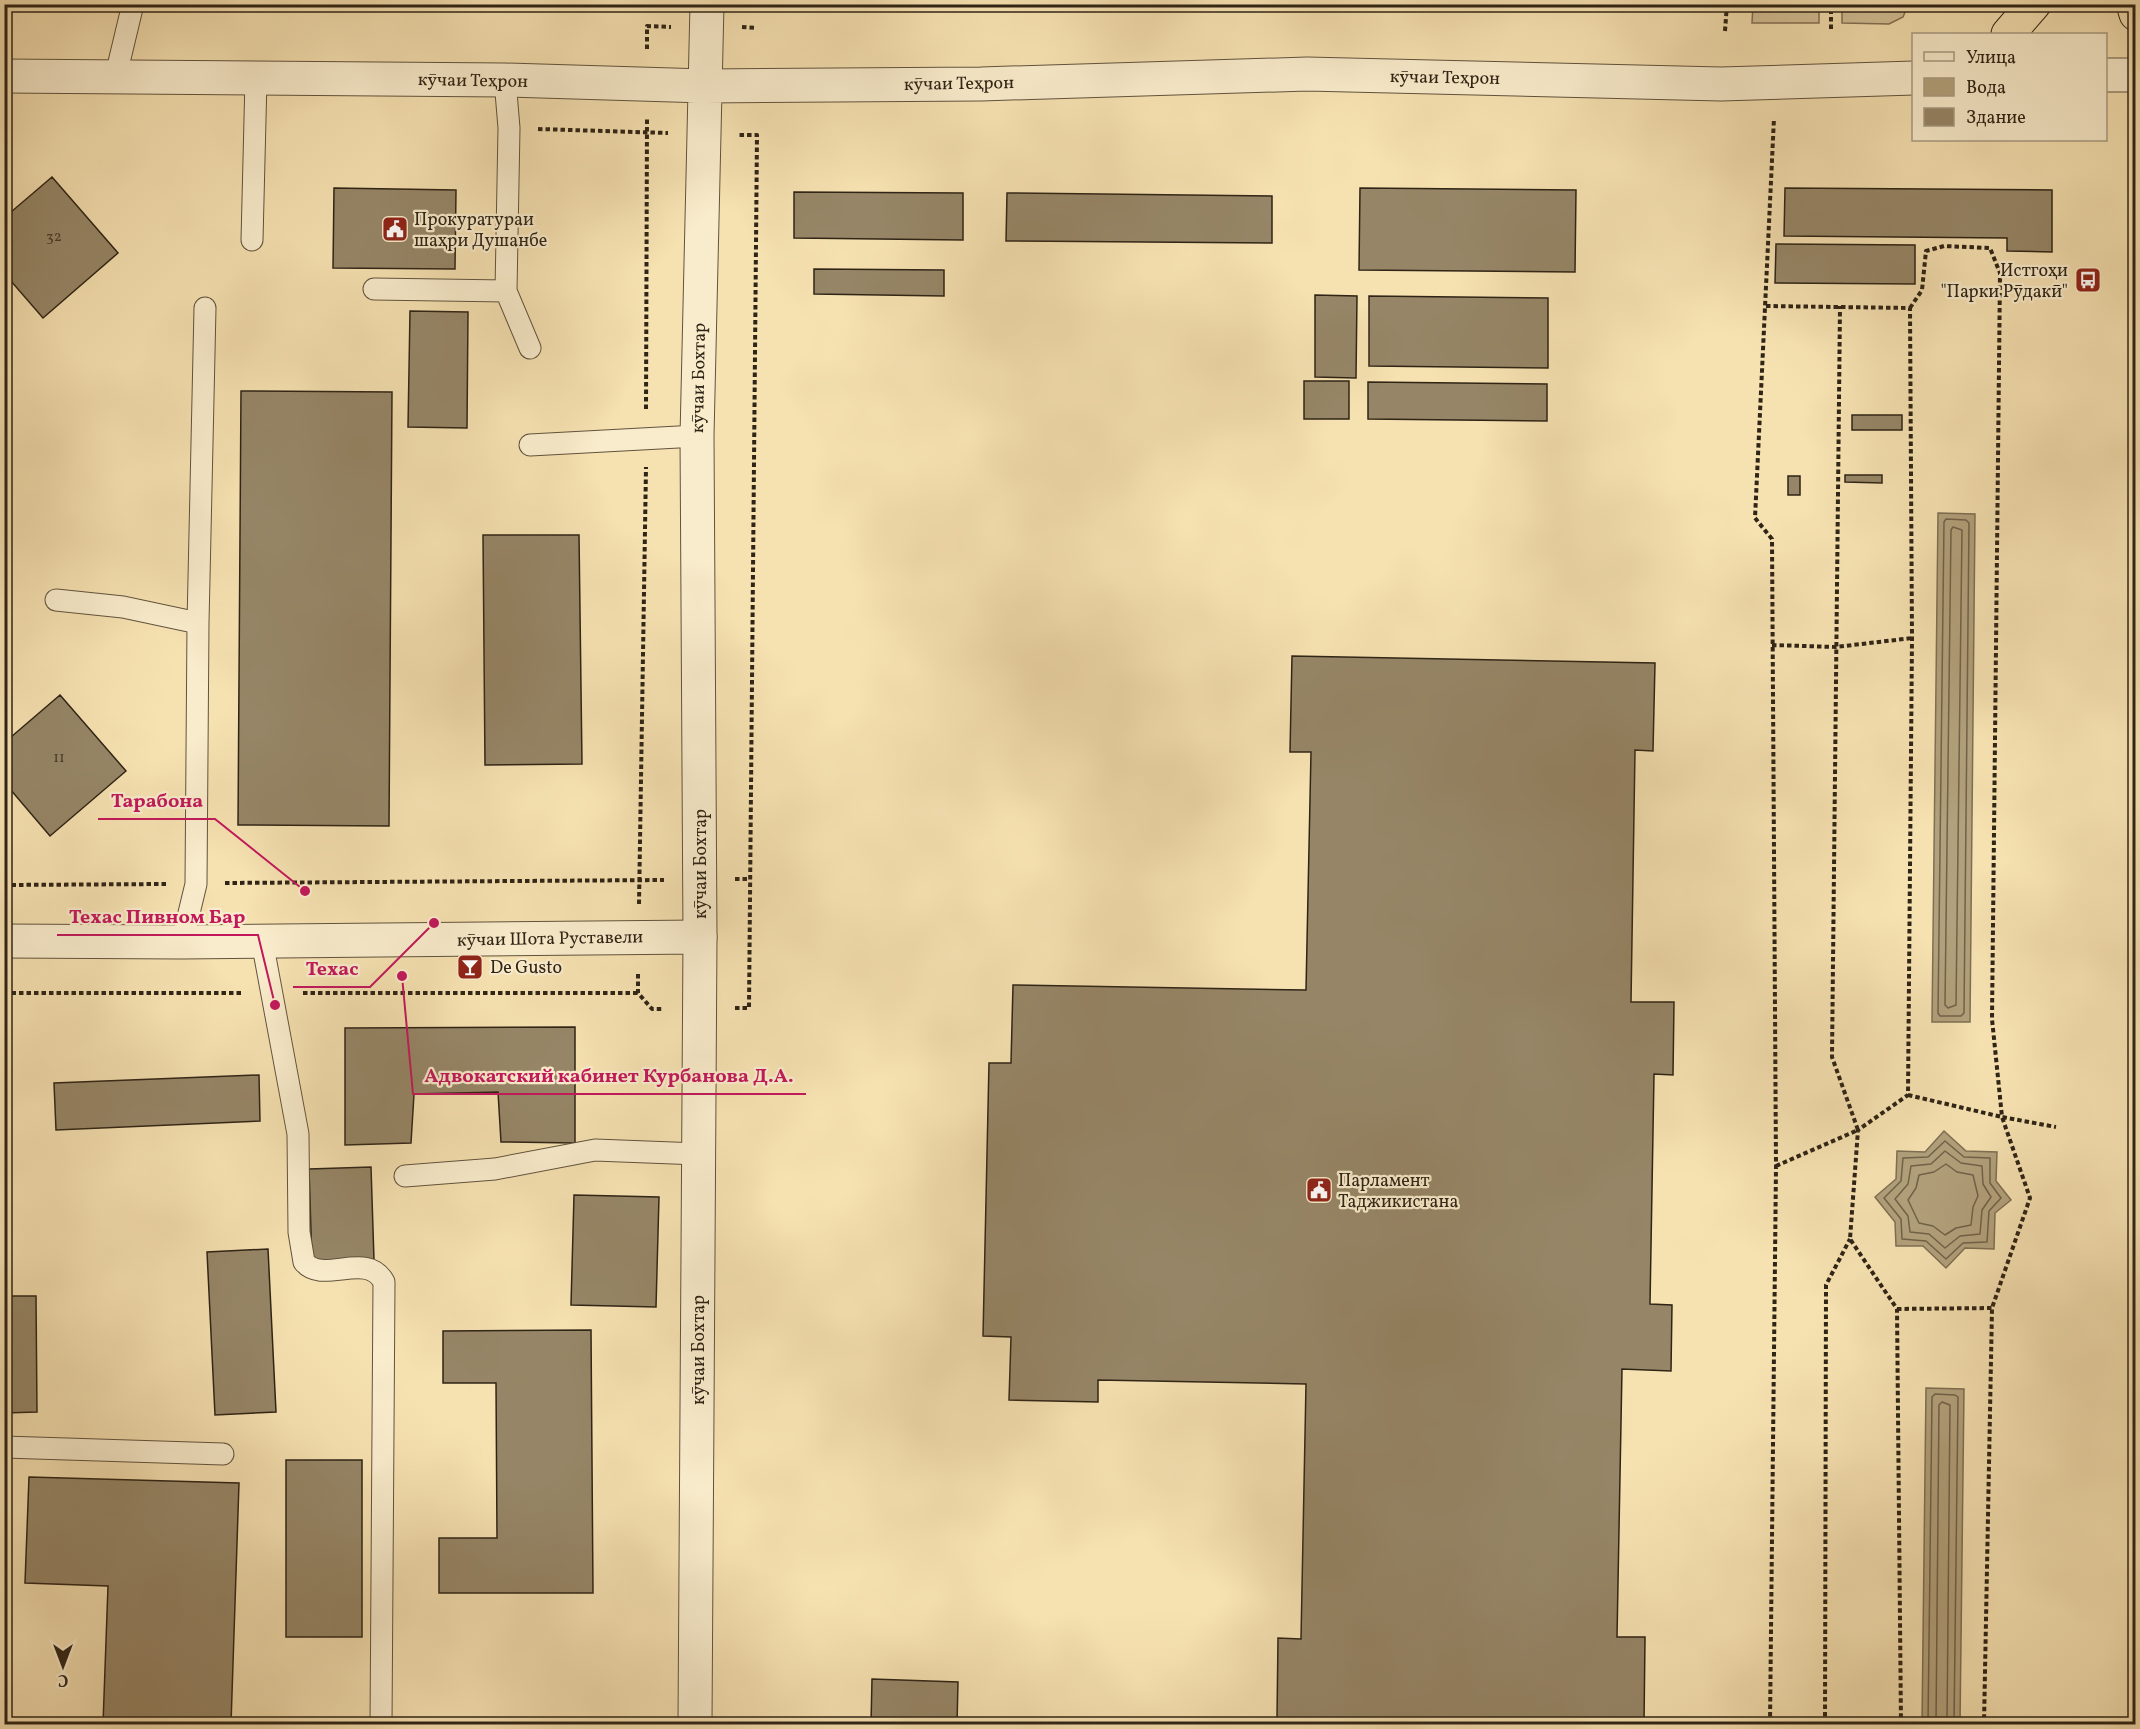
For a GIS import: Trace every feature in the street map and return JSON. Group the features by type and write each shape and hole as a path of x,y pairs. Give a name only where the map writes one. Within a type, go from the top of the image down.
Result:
{"highway":[{"path":"2009,33 2034,4"},
{"path":"2133,4 2136,14"}],"street":[{"name":"кӯчаи Бохтар","path":"695,1725 700,937 697,436 707,4"},
{"name":"кӯчаи Теҳрон","path":"4,76 115,79 505,80 705,86 981,84 1307,74 1721,84 1912,78"},
{"path":"2107,75 2136,75"},
{"name":"кӯчаи Шота Руставели","path":"4,941 182,942 700,937"}],"lane":[{"path":"115,79 133,4"},
{"path":"252,240 256,79"},
{"path":"505,80 509,129 507,291 530,348"},
{"path":"374,289 507,291"},
{"path":"182,942 196,884 198,623 205,308"},
{"path":"530,445 697,436"},
{"path":"56,600 123,607 198,623"},
{"path":"262,941 297,1134 300,1232 304,1262 318,1270 366,1268 375,1272 384,1282 381,1725"},
{"path":"405,1176 495,1169 595,1150 699,1154"},
{"path":"4,1446 223,1454"}],"path":[{"path":"1725,31 1727,4"},
{"path":"1831,4 1831,29"},
{"path":"1770,1725 1776,1166 1772,538 1755,518 1774,135 1774,81"},
{"path":"509,129 757,135 749,1008"},
{"path":"1908,1095 1912,638 1910,308 1922,290 1926,251 1944,246 1990,248 2000,273 1992,1019 2002,1117 2030,1198 1992,1308 1984,1725"},
{"path":"1766,306 1910,308"},
{"path":"1825,1725 1826,1285 1850,1239 1858,1130 1832,1057 1840,306"},
{"path":"1772,645 1836,647 1912,638"},
{"path":"4,885 749,879"},
{"path":"4,993 638,993"},
{"path":"1776,1166 1858,1130 1908,1095 2056,1127"},
{"path":"1850,1239 1896,1309 1901,1725"},
{"path":"1896,1309 1992,1308"}],"shaded area":[{"path":"1842,4 1908,5 1903,17 1889,24 1842,23"},
{"path":"1753,5 1819,5 1819,23 1752,23"}],"water":[{"path":"1938,513 1975,514 1970,1022 1932,1022"},
{"path":"1944,1131 1966,1151 1997,1152 1996,1181 2011,1200 1995,1213 1994,1249 1965,1248 1946,1268 1923,1246 1896,1246 1895,1222 1875,1197 1896,1179 1897,1151 1925,1152"},
{"path":"1926,1388 1964,1389 1960,1724 1922,1724"}],"building":[{"path":"52,177 118,253 43,318 4,273 4,218"},
{"name":"Прокуратураи шаҳри Душанбе","path":"334,188 456,190 455,269 333,268"},
{"path":"1360,188 1576,190 1575,272 1359,270"},
{"path":"1785,188 2052,190 2052,252 2007,251 2007,238 1784,236"},
{"path":"794,192 963,193 963,240 794,238"},
{"path":"1007,193 1272,196 1272,243 1006,241"},
{"path":"1776,244 1915,245 1915,284 1775,283"},
{"path":"814,269 944,270 944,296 814,294"},
{"path":"1315,295 1357,296 1356,378 1315,377"},
{"path":"1369,296 1548,298 1548,368 1369,366"},
{"path":"410,311 468,312 467,428 408,427"},
{"path":"1304,381 1349,381 1349,419 1304,419"},
{"path":"1368,382 1547,384 1547,421 1368,419"},
{"path":"241,391 392,392 389,826 238,825"},
{"path":"1852,415 1902,415 1902,430 1852,430"},
{"path":"1845,475 1882,475 1882,483 1845,482"},
{"path":"1788,476 1800,476 1800,495 1788,495"},
{"path":"483,535 579,535 582,764 485,765"},
{"name":"Парламент Таджикистана","path":"1292,656 1655,663 1653,751 1635,750 1631,1002 1674,1002 1673,1075 1654,1074 1650,1304 1672,1305 1671,1371 1622,1369 1617,1637 1645,1637 1644,1724 1277,1719 1278,1638 1301,1639 1306,1384 1098,1380 1098,1402 1009,1400 1011,1337 983,1336 989,1063 1011,1063 1013,985 1306,990 1311,752 1290,752"},
{"path":"60,695 126,771 50,836 4,782 4,743"},
{"path":"575,1027 575,1143 501,1142 498,1092 414,1094 411,1143 345,1145 345,1028"},
{"path":"259,1075 260,1121 56,1130 54,1083"},
{"path":"371,1167 374,1260 312,1263 309,1169"},
{"path":"574,1195 659,1197 656,1307 571,1305"},
{"path":"268,1249 276,1412 215,1415 207,1252"},
{"path":"4,1296 36,1296 37,1412 4,1413"},
{"path":"591,1330 593,1593 439,1593 439,1538 497,1538 496,1383 443,1383 443,1331"},
{"path":"286,1460 362,1460 362,1637 286,1637"},
{"path":"29,1477 239,1483 231,1724 103,1724 108,1586 25,1583"},
{"path":"872,1679 958,1682 957,1724 871,1724"}],"place":[{"name":"Прокуратураи шаҳри Душанбе","path":"395,229"},
{"name":"Истгоҳи \"Парки Рӯдакӣ\"","path":"2088,280"},
{"name":"Тарабона","path":"305,891"},
{"name":"Техас","path":"434,923"},
{"name":"De Gusto","path":"470,967"},
{"name":"Адвокатский кабинет Курбанова Д.А.","path":"402,976"},
{"name":"Техас Пивном Бар","path":"275,1005"},
{"name":"Парламент Таджикистана","path":"1319,1190"}]}
